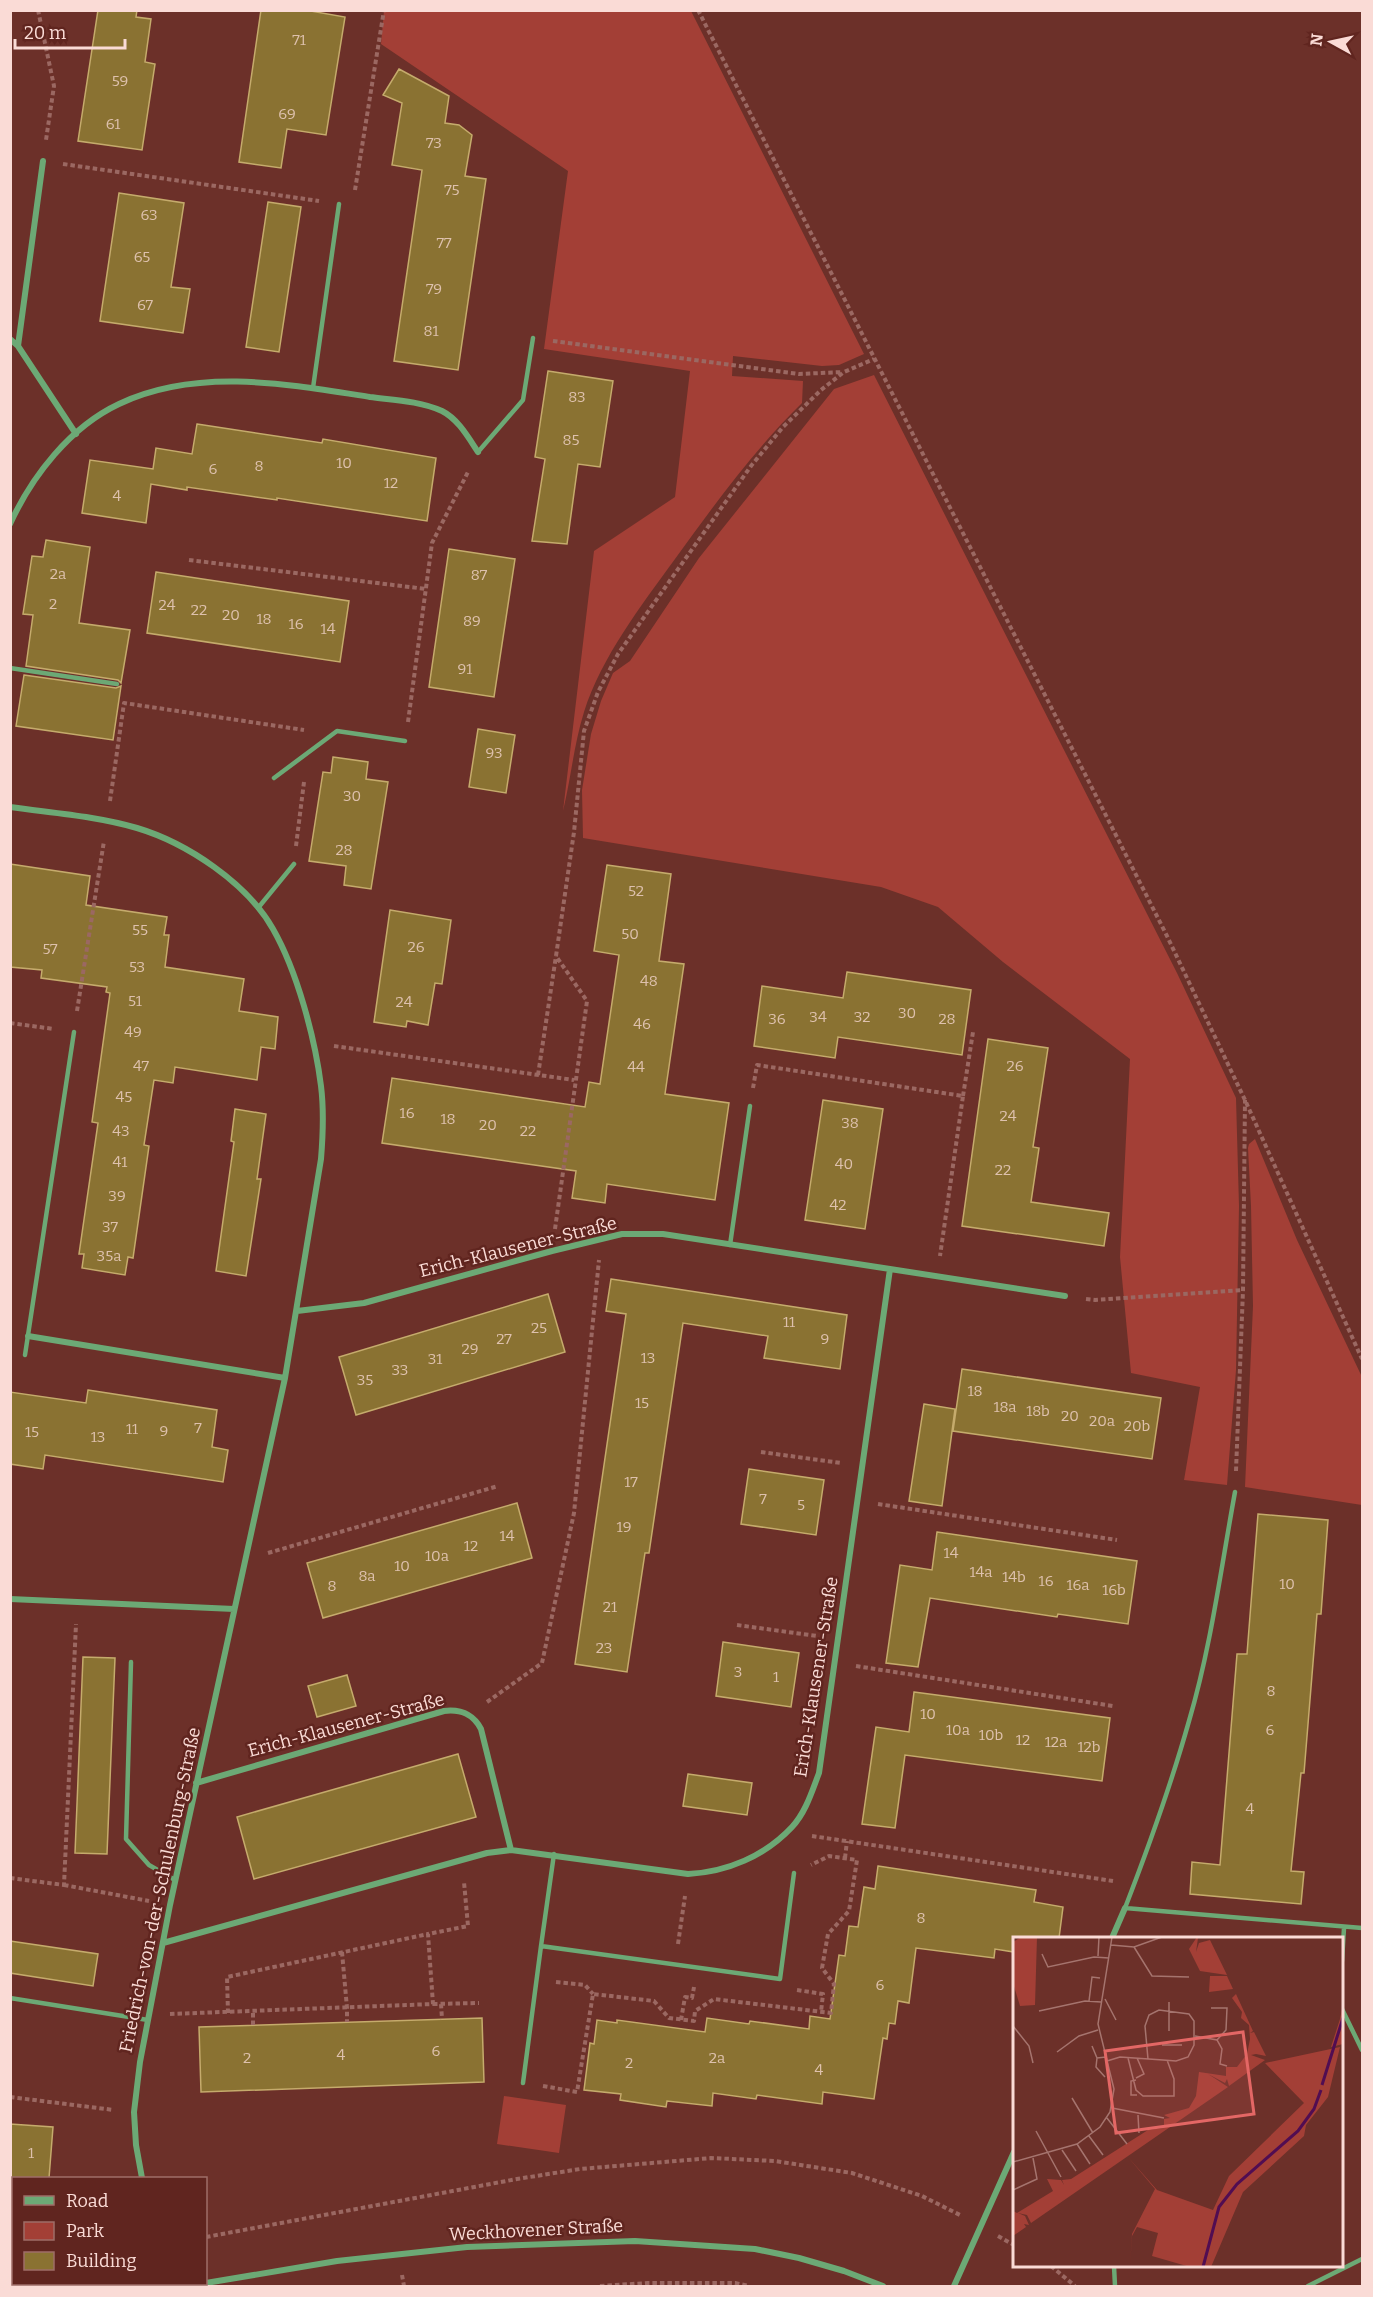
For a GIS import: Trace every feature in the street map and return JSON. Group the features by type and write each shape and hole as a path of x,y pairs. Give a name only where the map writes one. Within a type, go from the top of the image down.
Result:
{"street":[{"path":"18,346 43,161"},
{"path":"10,339 18,346 76,434"},
{"path":"10,524 37,477 55,454 76,434 117,405 166,388 202,382 238,382 314,388 421,405 442,412 456,421 478,452"},
{"name":"Friedrich-von-der-Schulenburg-Straße","path":"10,807 107,821 138,828 170,841 229,878 258,908 273,928 286,956 302,1000 321,1086 322,1149 285,1378 175,1880 148,2020 134,2112 136,2145 142,2177"},
{"name":"Erich-Klausener-Straße","path":"297,1311 364,1303 622,1234 663,1234 1065,1296"},
{"name":"Erich-Klausener-Straße","path":"163,1943 487,1853 511,1850 554,1854 688,1874 711,1873 733,1866 756,1854 773,1844 793,1826 808,1801 819,1773 890,1269"},
{"path":"28,1336 285,1378"},
{"path":"10,1599 234,1609"},
{"name":"Erich-Klausener-Straße","path":"196,1783 444,1711 456,1710 469,1714 481,1730 511,1850"},
{"path":"1112,1937 1125,1908"},
{"path":"954,2286 1013,2154"},
{"name":"Weckhovener Straße","path":"207,2283 337,2261 444,2249 636,2241 755,2249 799,2258 844,2271 883,2286"}],"lane":[{"path":"314,388 339,204"},
{"path":"478,452 523,400 532,338"},
{"path":"10,668 117,684"},
{"path":"274,778 337,731 405,741"},
{"path":"258,908 294,864"},
{"path":"25,1355 74,1032"},
{"path":"730,1245 750,1106"},
{"path":"1235,1492 1213,1618 1190,1720 1164,1805 1125,1908 1362,1928"},
{"path":"131,1662 126,1839 149,1865 175,1880"},
{"path":"523,2083 554,1854"},
{"path":"541,1946 780,1979 794,1873"},
{"path":"1343,1939 1344,1928"},
{"path":"10,1998 148,2020"},
{"path":"1343,2013 1362,2050"},
{"path":"1308,2286 1362,2259"},
{"path":"1114,2267 1115,2286"}],"path":[{"path":"38,10 54,86 43,161 339,204 354,199 384,10"},
{"path":"698,10 1167,936 1245,1100 1362,1359"},
{"path":"532,338 799,374 844,372"},
{"path":"538,1075 574,832 584,731 598,692 618,654 751,466 783,427 821,390 844,372 874,359"},
{"path":"405,741 432,543 478,452"},
{"path":"189,560 426,589"},
{"path":"10,1023 74,1032 124,703 331,735"},
{"path":"294,864 307,753"},
{"path":"552,1251 574,1080 587,1001 556,956"},
{"path":"937,1276 973,1032"},
{"path":"312,1043 574,1080"},
{"path":"750,1106 757,1065 963,1095"},
{"path":"1235,1492 1243,1290 1245,1100"},
{"path":"469,1714 542,1663 574,1513 602,1239"},
{"path":"1065,1296 1095,1300 1243,1290"},
{"path":"761,1452 862,1467"},
{"path":"244,1560 498,1486"},
{"path":"857,1502 1117,1540"},
{"path":"64,1885 77,1602"},
{"path":"737,1625 838,1640"},
{"path":"835,1663 1113,1707"},
{"path":"793,1826 803,1835 1134,1885"},
{"path":"845,1858 848,1841"},
{"path":"558,1982 585,1985 593,1994 654,2001 669,2018 681,2020 694,2021 695,2011 714,1999 831,2013 834,1984 822,1968 828,1934 849,1911 857,1860 829,1856"},
{"path":"228,2013 227,1977 468,1926 462,1861"},
{"path":"10,1878 64,1885 170,1905"},
{"path":"680,1936 684,1908"},
{"path":"428,1934 434,2004"},
{"path":"342,1953 347,2008 346,2022"},
{"path":"681,2020 685,1996 692,1998 695,1980"},
{"path":"798,1991 823,1994 821,2012"},
{"path":"523,2083 577,2092 593,1994"},
{"path":"150,2010 177,2015 479,2003"},
{"path":"441,2004 442,2019"},
{"path":"253,2012 253,2025"},
{"path":"10,2097 134,2112"},
{"path":"207,2237 580,2169 711,2158 775,2161 852,2173 922,2196 1013,2244"},
{"path":"1053,2267 1075,2286"},
{"path":"600,2286 648,2283 735,2283 749,2286"}],"green space":[{"path":"384,11 691,11 864,354 839,365 822,366 733,356 732,376 803,381 802,403 767,440 720,498 649,595 612,651 584,712 563,811 594,551 675,497 690,371 544,349 568,171 381,44"},
{"path":"874,375 1177,973 1236,1098 1239,1206 1236,1370 1227,1485 1184,1480 1200,1387 1131,1373 1120,1257 1130,1059 1003,962 938,907 881,887 583,838 582,790 591,734 613,673 630,661 699,558 834,389"},
{"path":"1255,1139 1297,1240 1362,1377 1362,1505 1245,1487 1253,1306 1248,1148"},
{"path":"504,2096 566,2105 559,2153 497,2144"}],"building":[{"path":"98,10 137,10 136,17 151,19 145,62 155,64 142,150 78,141"},
{"path":"261,10 305,10 345,17 326,135 287,129 281,168 239,162"},
{"path":"399,69 449,96 445,123 459,125 472,135 465,176 486,179 458,370 394,361 422,170 392,165 402,103 383,95"},
{"path":"119,193 184,203 171,287 190,289 183,333 100,321"},
{"path":"268,202 301,207 279,352 246,347"},
{"path":"548,371 613,381 600,467 578,464 567,544 532,541 545,459 535,457"},
{"path":"197,424 322,443 323,439 436,458 427,521 277,498 277,500 151,484 146,523 82,513 90,460 153,469 156,448 192,454"},
{"path":"46,540 90,547 79,623 130,630 121,683 118,680 26,666 33,615 23,614 32,556 43,557"},
{"path":"449,549 515,559 494,697 429,687"},
{"path":"156,572 349,601 340,662 147,633"},
{"path":"24,675 116,688 121,686 113,740 16,726"},
{"path":"478,729 515,735 506,793 469,787"},
{"path":"333,757 368,762 366,779 388,782 371,889 344,885 346,866 309,861 323,772 331,773"},
{"path":"10,864 90,876 86,905 167,917 164,935 169,935 165,967 244,979 239,1011 278,1017 275,1049 261,1047 257,1080 175,1067 173,1083 154,1080 144,1145 149,1146 133,1258 128,1257 125,1275 82,1268 84,1254 79,1254 98,1123 92,1122 110,993 106,992 107,987 41,978 42,970 10,967"},
{"path":"607,865 671,874 659,961 684,964 665,1094 729,1103 715,1200 607,1184 605,1203 572,1198 576,1171 382,1143 392,1078 585,1107 589,1082 600,1084 619,955 594,951"},
{"path":"390,910 451,920 442,984 435,983 428,1025 407,1021 406,1027 374,1022"},
{"path":"847,972 971,990 962,1055 838,1037 835,1058 754,1046 762,986 843,998"},
{"path":"988,1039 1048,1048 1033,1147 1039,1148 1031,1202 1109,1213 1104,1246 962,1226"},
{"path":"823,1100 883,1109 865,1229 805,1220"},
{"path":"235,1109 266,1114 257,1179 261,1179 246,1276 216,1271 234,1142 231,1141"},
{"path":"611,1279 847,1315 840,1369 764,1358 768,1336 683,1323 649,1553 645,1553 627,1672 575,1664 626,1314 606,1311"},
{"path":"548,1294 565,1352 356,1415 339,1357"},
{"path":"962,1369 1161,1398 1152,1459 953,1431"},
{"path":"88,1390 217,1410 212,1447 228,1450 223,1482 45,1455 43,1469 10,1464 10,1392 86,1403"},
{"path":"924,1404 955,1409 942,1506 909,1501"},
{"path":"749,1469 824,1480 816,1535 741,1524"},
{"path":"517,1503 532,1558 323,1618 307,1563"},
{"path":"1258,1514 1328,1520 1321,1614 1317,1614 1304,1773 1301,1773 1291,1871 1304,1872 1301,1904 1190,1894 1192,1862 1220,1865 1237,1654 1247,1654"},
{"path":"937,1532 1137,1561 1128,1624 1058,1614 1057,1617 930,1598 918,1667 886,1663 900,1565 932,1570"},
{"path":"723,1642 799,1653 791,1707 716,1696"},
{"path":"83,1657 115,1658 107,1854 75,1853"},
{"path":"347,1675 356,1706 317,1717 308,1686"},
{"path":"914,1692 1110,1718 1102,1781 905,1755 895,1828 862,1824 876,1727 909,1732"},
{"path":"458,1754 476,1817 254,1879 237,1817"},
{"path":"688,1774 752,1783 747,1815 683,1806"},
{"path":"878,1866 1036,1890 1034,1902 1063,1907 1059,1937 1013,1937 1013,1952 995,1949 994,1958 916,1948 909,2003 898,2001 895,2024 889,2023 887,2039 883,2038 874,2099 823,2092 822,2104 757,2095 756,2099 713,2093 712,2106 667,2101 666,2107 620,2100 621,2094 584,2090 590,2043 594,2044 597,2020 617,2023 617,2020 705,2032 707,2018 809,2029 810,2016 830,2019 839,1955 845,1956 849,1926 858,1927 864,1887 875,1889"},
{"path":"10,1941 98,1954 93,1986 10,1973"},
{"path":"482,2018 484,2082 201,2092 199,2027"},
{"path":"10,2124 53,2127 49,2177 10,2178"}]}
